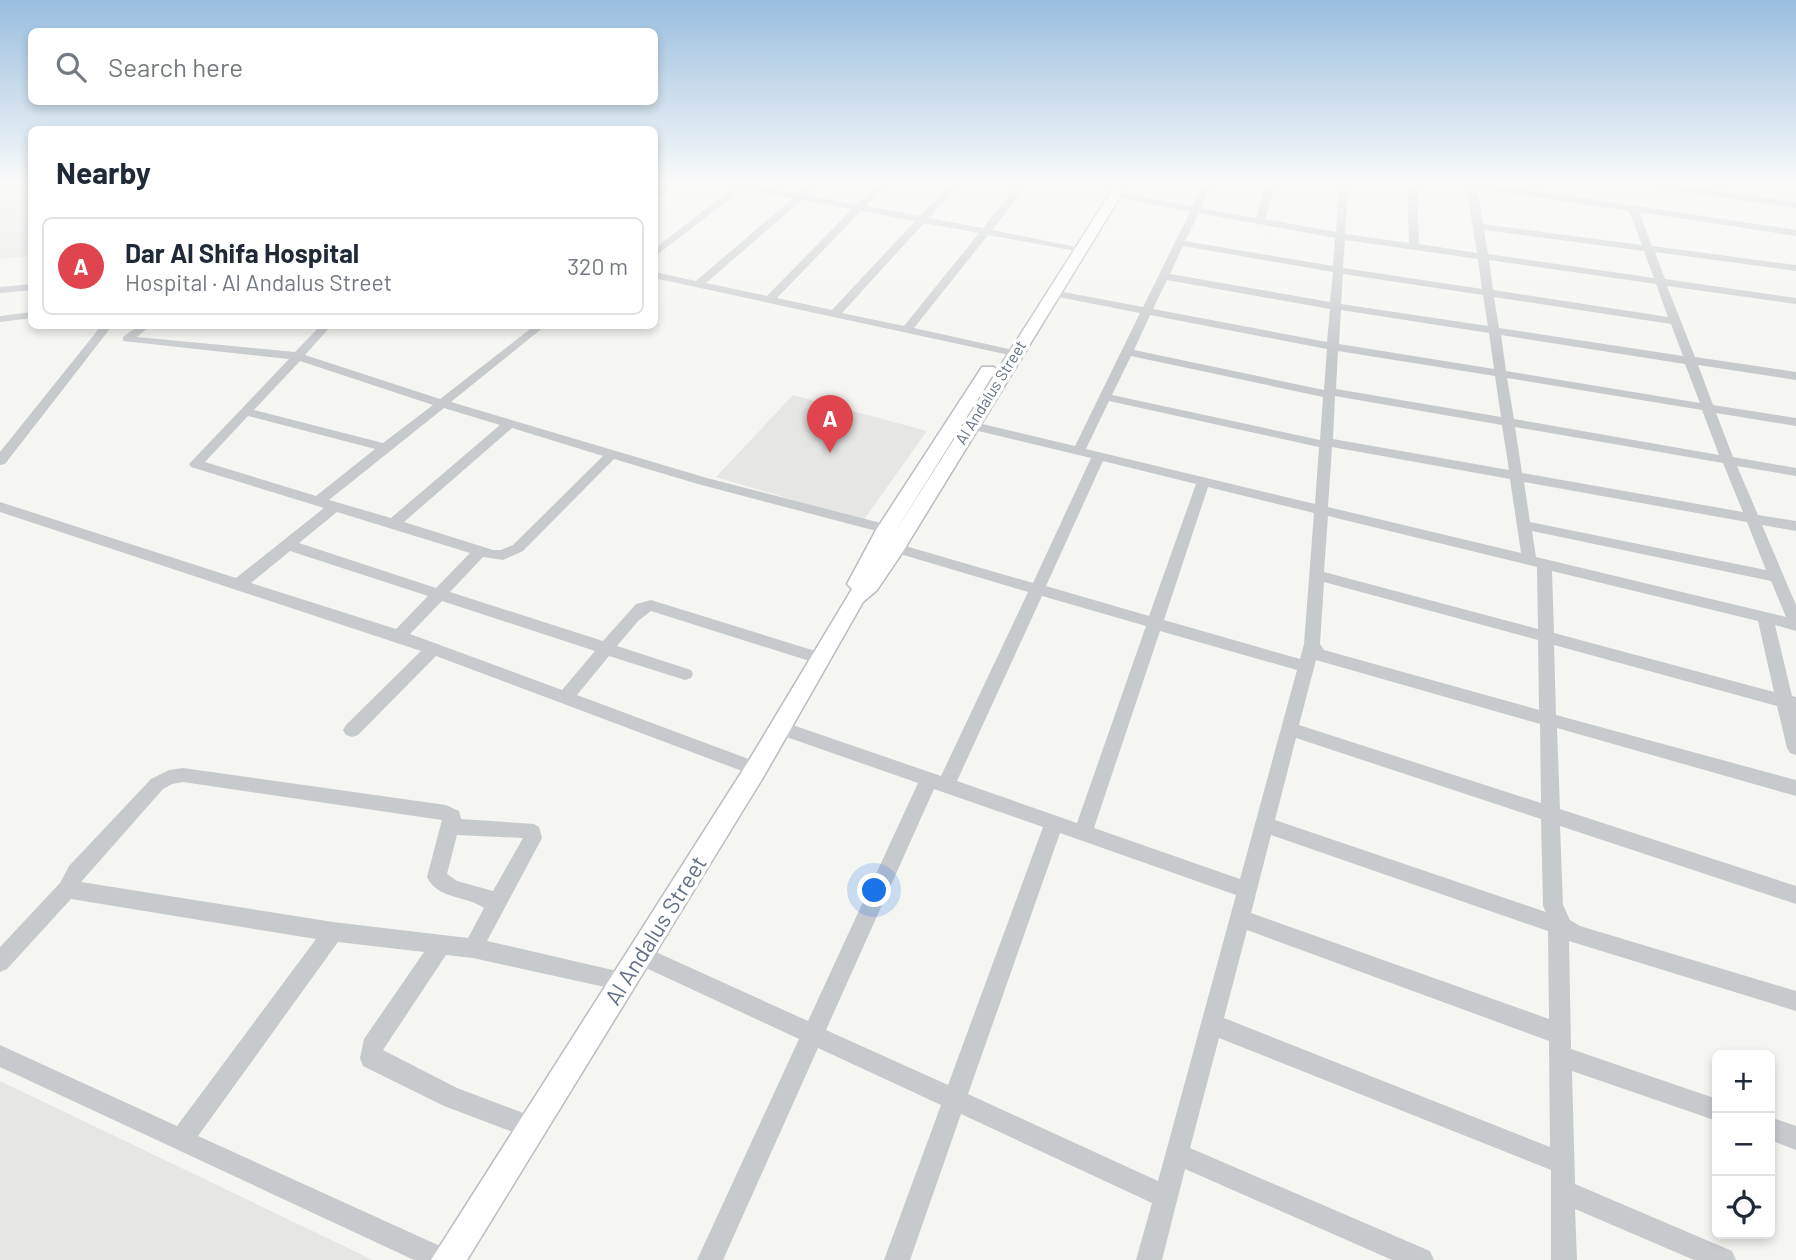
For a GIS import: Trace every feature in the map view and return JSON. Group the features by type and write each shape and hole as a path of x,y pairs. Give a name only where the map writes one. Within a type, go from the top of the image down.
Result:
{"main road":[{"name":"Al Andalus Street","path":"856,597 858,582 886,530 1078,243"},
{"name":"Al Andalus Street","path":"448,1260 757,769 856,597 870,585 905,533 970,425 1007,352 1053,293 1074,248"}],"street":[{"path":"698,285 747,243"},
{"path":"769,300 825,243"},
{"path":"835,314 901,243"},
{"path":"907,330 976,243"},
{"path":"1047,243 1074,248"},
{"path":"1079,451 1180,243 1336,270 1675,321"},
{"path":"1149,1260 1312,644 1338,243"},
{"path":"1385,243 1796,301"},
{"path":"1414,243 1414,247"},
{"path":"1481,243 1524,525 1537,563 1546,639 1553,906 1559,925 1563,1260"},
{"path":"1602,243 1796,268"},
{"path":"970,425 1796,624 1784,584 1752,519 1728,460 1646,243"},
{"path":"658,276 1007,352"},
{"path":"1165,276 1334,306 1796,376"},
{"path":"0,290 28,287"},
{"path":"1053,293 1331,346 1796,422"},
{"path":"0,318 28,315"},
{"path":"127,339 140,329"},
{"path":"323,329 196,464 480,551 503,555 518,548 612,454"},
{"path":"317,502 536,329"},
{"path":"0,461 108,332 127,339 298,356 509,424 886,530 905,533"},
{"path":"1128,352 1329,393 1796,471"},
{"path":"1105,397 1326,443 1796,526"},
{"path":"245,411 386,448"},
{"path":"393,524 509,424"},
{"path":"710,1260 813,1035 937,782 1037,589 1099,456"},
{"path":"1083,833 1203,482"},
{"path":"0,507 400,636 757,769"},
{"path":"239,584 334,507"},
{"path":"1524,525 1784,584"},
{"path":"288,545 685,674"},
{"path":"895,548 1306,667"},
{"path":"400,636 480,551"},
{"path":"1317,575 1790,703"},
{"path":"566,697 641,608 651,605 819,658"},
{"path":"1765,618 1790,703 1796,748"},
{"path":"1312,644 1324,657 1796,789"},
{"path":"352,730 434,649"},
{"path":"781,728 1247,890"},
{"path":"1290,729 1796,895"},
{"path":"0,962 157,784 169,777 183,775 446,813 452,817 437,877 444,886 459,893 491,899 495,906"},
{"path":"897,1260 1054,823"},
{"path":"1264,825 1559,925 1576,934 1796,1001"},
{"path":"449,827 527,830 532,833 533,838 472,948"},
{"path":"67,889 333,932 472,948 624,981"},
{"path":"1240,918 1560,1045 1712,1109"},
{"path":"181,1140 333,932"},
{"path":"440,946 372,1047 371,1058 452,1098 531,1127"},
{"path":"640,955 1166,1196"},
{"path":"1212,1024 1562,1163"},
{"path":"0,1056 442,1260"},
{"path":"1775,1131 1796,1138"},
{"path":"1177,1154 1421,1260"},
{"path":"1562,1191 1723,1260"}],"shaded area":[{"path":"0,243 28,243 28,256 0,259"},
{"path":"793,395 927,431 863,521 716,477"},
{"path":"0,1081 373,1260 0,1260"}],"place":[{"name":"Dar Al Shifa Hospital","path":"830,453"}]}
